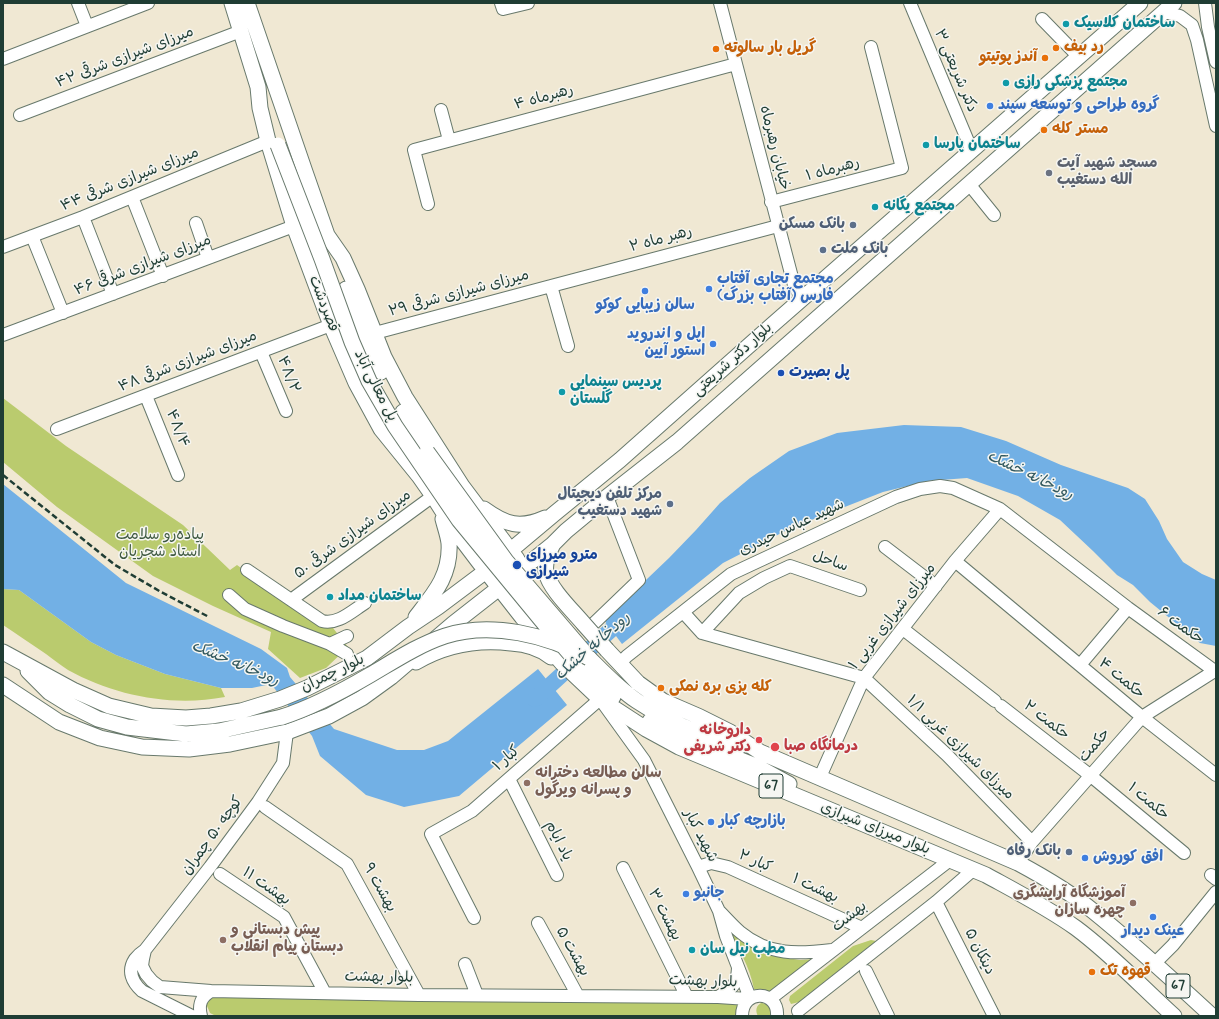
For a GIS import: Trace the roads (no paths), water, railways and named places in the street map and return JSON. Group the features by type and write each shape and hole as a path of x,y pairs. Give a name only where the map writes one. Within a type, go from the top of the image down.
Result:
{"main road":[{"path":"232,3 241,31"},
{"path":"247,3 327,235 343,258 384,357 405,397 462,486 524,568"},
{"name":"بلوار دکتر شریعتی","path":"486,572 620,460 1138,4"},
{"name":"بلوار دکتر شریعتی","path":"524,568 607,497 677,442 1169,8"},
{"name":"پل معالی آباد","path":"241,31 258,86 273,143 322,259 352,342 369,381 395,426 459,520 548,628 561,658"},
{"path":"1075,60 1085,81"},
{"name":"قصردشت","path":"273,143 294,226 330,325 356,383 381,429 412,466 437,501 454,529 486,572 522,617 561,658"},
{"name":"پل معالی آباد","path":"327,235 364,338 391,392 427,452 506,561 589,658"},
{"path":"681,406 681,421 690,426 695,426"},
{"path":"662,423 671,423 676,426 678,432 677,442"},
{"path":"437,501 450,515 475,548 479,550 486,546 489,543 494,530"},
{"path":"408,627 439,586 446,570 449,556 449,542 437,501"},
{"path":"474,501 500,520 515,524 535,522 554,514"},
{"name":"بلوار میرزای شیرازی","path":"553,544 548,554 546,569 548,580 555,590 619,664 638,683 663,701 730,732 760,752 1018,863 1042,876 1092,910 1212,1016"},
{"name":"بلوار چمران","path":"3,685 59,722 100,738 142,747 189,749 230,744 294,730 329,716 362,698 524,568"},
{"name":"بلوار چمران","path":"8,654 73,690 109,706 151,716 186,718 241,711 280,699 307,688 367,658 486,572"},
{"path":"522,617 528,603 538,594 555,590"},
{"path":"438,607 447,610 452,615 453,624"},
{"path":"8,654 49,692 70,706 98,719 127,727 186,734 219,731 282,717 297,712 329,698 407,653 432,641 466,631 496,630 532,635 573,649 589,658 606,675 637,701 673,722 696,732 760,752"},
{"name":"بلوار چمران","path":"390,677 422,658 457,645 474,642 493,641 526,644 561,658"},
{"path":"561,658 640,715 661,726 758,767 868,826"},
{"name":"بلوار میرزای شیرازی","path":"561,658 581,682 600,699 646,729 679,747 986,875 1031,899 1051,911 1097,946 1174,1016"}],"street":[{"path":"78,3 87,26"},
{"path":"3,59 148,3"},
{"path":"502,6 528,3"},
{"name":"خیابان رهبرماه","path":"720,3 794,285 802,299"},
{"name":"۳ دکتر شریعتی","path":"910,3 972,151"},
{"path":"1205,3 1208,27 1216,62"},
{"path":"1169,8 1192,25 1212,86 1216,126"},
{"path":"1042,19 1075,60"},
{"name":"۴۲ میرزای شیرازی شرقی","path":"20,115 241,31"},
{"name":"۱ رهبرماه","path":"772,202 902,168 871,46"},
{"name":"۴ رهبرماه","path":"428,204 414,150 736,64"},
{"path":"441,110 449,140"},
{"name":"۴۴ میرزای شیرازی شرقی","path":"3,247 273,143"},
{"path":"969,184 994,215"},
{"path":"132,197 163,276"},
{"path":"83,217 113,294"},
{"path":"196,223 208,258"},
{"name":"۴۶ میرزای شیرازی شرقی","path":"3,336 294,226"},
{"name":"۲ رهبر ماه","path":"551,286 778,226"},
{"path":"32,236 63,313"},
{"path":"551,286 568,346"},
{"name":"۲۹ میرزای شیرازی شرقی","path":"375,333 551,286"},
{"name":"۴۸ میرزای شیرازی شرقی","path":"57,429 330,325"},
{"name":"۴۸/۲","path":"261,352 286,411"},
{"name":"۴۸/۴","path":"146,396 178,475"},
{"name":"شهید عباس حیدری","path":"619,664 627,656 731,574 902,495 920,489 940,486 953,488 1000,509 1128,608"},
{"path":"585,626 639,580 607,497"},
{"name":"۵۰ میرزای شیرازی شرقی","path":"291,600 437,501"},
{"name":"۱ میرزای شیرازی غربی","path":"820,777 864,678 956,561 1000,509"},
{"path":"885,547 936,586"},
{"name":"۴ حکمت","path":"956,561 1142,717 1216,775"},
{"name":"ساحل","path":"702,633 739,593 764,578 790,566 860,590"},
{"path":"247,570 322,622 328,623 341,619 365,602"},
{"path":"229,595 245,609 330,644 347,654"},
{"path":"1080,665 1128,608"},
{"name":"۶ حکمت","path":"1128,608 1215,671"},
{"path":"683,612 702,633 864,678"},
{"name":"۲ حکمت","path":"903,629 1091,776"},
{"path":"330,644 347,636"},
{"name":"حکمت","path":"1018,863 1032,842 1142,717 1215,671"},
{"name":"۱/۱ میرزای شیرازی غربی","path":"864,678 947,755 1032,842"},
{"name":"۱ کبار","path":"474,918 431,834 472,811 600,699"},
{"name":"شهید کبار","path":"600,699 644,760 698,867 719,911 726,936 749,999"},
{"name":"کوچه ۵۰ چمران","path":"145,950 210,867 258,802 283,763 294,730"},
{"name":"۱ حکمت","path":"1091,776 1184,853"},
{"name":"یاد ایام","path":"508,779 557,875"},
{"name":"۹ بهشت","path":"266,807 347,864 419,995"},
{"name":"بهشت","path":"770,999 950,860"},
{"name":"۲ کبار","path":"698,867 711,863 728,867 776,888"},
{"name":"۳ بهشت","path":"623,868 687,997"},
{"path":"798,1011 936,902 973,870"},
{"name":"۱۱ بهشت","path":"220,874 284,917 325,993"},
{"name":"۱ بهشت","path":"776,888 862,928"},
{"path":"1154,964 1173,945 1215,895"},
{"name":"۵ دینکان","path":"936,902 994,1016"},
{"path":"719,911 740,932 751,940 775,950 789,953 834,950"},
{"name":"۵ بهشت","path":"538,923 578,996"},
{"path":"145,950 136,958 131,968 132,979 135,985 142,991 192,1016"},
{"name":"بلوار بهشت","path":"145,950 142,966 146,974 160,987 212,991 419,995 718,997 749,999 765,996 770,999"},
{"path":"466,964 476,995"},
{"path":"718,997 733,987 736,983 738,967"},
{"path":"866,971 888,1016"},
{"path":"201,1016 199,1003 206,994 212,991"},
{"path":"742,1016 744,1004 749,999"},
{"path":"770,999 777,1008 777,1016"}],"water":[{"path":"904,425 961,427 1006,441 1061,465 1128,488 1145,499 1159,521 1167,539 1183,562 1202,574 1216,580 1216,646 1200,643 1150,602 1133,585 1117,575 1060,520 1018,496 967,478 928,481 883,492 791,528 723,563 622,644 604,620 669,558 720,503 750,478 789,451 837,433"},
{"path":"3,484 126,583 261,649 287,668 290,677 334,729 397,750 424,750 448,741 538,669 567,705 459,796 404,807 366,795 320,756 312,736 271,684 252,688 221,688 165,674 116,655 91,642 19,590 3,589"}],"waterway":[{"name":"رودخانه خشک","path":"535,699 626,616"}],"railway":[{"path":"3,475 115,565 161,592 209,617"}],"place":[{"name":"ساختمان کلاسیک","path":"1066,24"},
{"name":"رد بیف","path":"1056,48"},
{"name":"گریل بار سالوته","path":"716,49"},
{"name":"آندز پوتیتو","path":"1045,58"},
{"name":"مجتمع پزشکی رازی","path":"1006,83"},
{"name":"گروه طراحی و توسعه سپند","path":"990,106"},
{"name":"مستر کله","path":"1044,130"},
{"name":"ساختمان پارسا","path":"926,145"},
{"name":"مسجد شهید آیت الله دستغیب","path":"1049,173"},
{"name":"مجتمع یگانه","path":"875,207"},
{"name":"بانک مسکن","path":"853,225"},
{"name":"بانک ملت","path":"823,250"},
{"name":"مجتمع تجاری آفتاب فارس (آفتاب بزرگ)","path":"709,289"},
{"name":"سالن زیبایی کوکو","path":"645,291"},
{"name":"اپل و اندروید استور آیین","path":"713,344"},
{"name":"پل بصیرت","path":"781,373"},
{"name":"پردیس سینمایی گلستان","path":"562,392"},
{"name":"مرکز تلفن دیجیتال شهید دستغیب","path":"670,504"},
{"name":"مترو میرزای شیرازی","path":"517,565"},
{"name":"ساختمان مداد","path":"330,597"},
{"name":"کله پزی بره نمکی","path":"661,688"},
{"name":"داروخانه دکتر شریفی","path":"759,740"},
{"name":"درمانگاه صبا","path":"775,747"},
{"name":"سالن مطالعه دخترانه و پسرانه ویرگول","path":"527,783"},
{"name":"بازارچه کبار","path":"711,822"},
{"name":"بانک رفاه","path":"1069,852"},
{"name":"افق کوروش","path":"1085,858"},
{"name":"جانبو","path":"686,894"},
{"name":"آموزشگاه آرایشگری چهره سازان","path":"1133,903"},
{"name":"عینک دیدار","path":"1153,917"},
{"name":"پیش دبستانی و دبستان پیام انقلاب","path":"223,940"},
{"name":"مطب نیل سان","path":"692,950"},
{"name":"قهوه تک","path":"1092,972"}],"park label":[{"name":"پیاده‌رو سلامت استاد شجریان","path":"160,544"}]}
